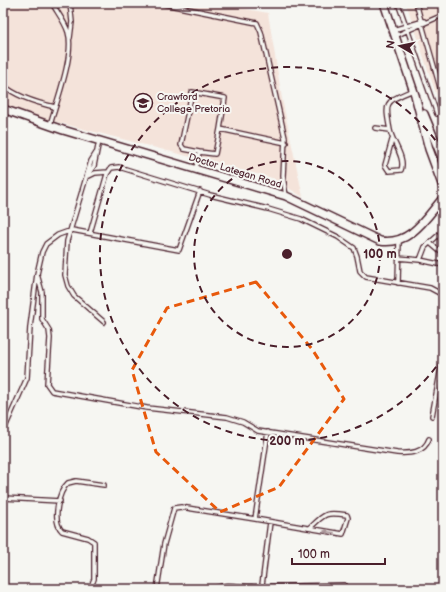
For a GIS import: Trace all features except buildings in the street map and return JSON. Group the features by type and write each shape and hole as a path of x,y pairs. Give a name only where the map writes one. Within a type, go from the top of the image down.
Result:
{"street":[{"path":"384,3 414,92 430,149 443,187"},
{"path":"414,92 443,160"},
{"name":"Doctor Lategan Road","path":"3,109 50,126 286,196 378,241 399,240 413,233 443,198"},
{"path":"432,211 443,210"}],"lane":[{"path":"52,3 68,31 69,43"},
{"path":"50,126 67,61 72,24 70,3"},
{"path":"158,3 257,22 261,32 280,111 286,143 283,176 286,196"},
{"path":"398,3 437,114"},
{"path":"416,3 443,98"},
{"path":"394,33 406,26 443,15"},
{"path":"394,33 407,31 422,22"},
{"path":"3,85 9,90 36,103 55,107"},
{"path":"192,92 225,98 215,154 199,152 184,149 182,145 192,92"},
{"path":"392,140 397,146 402,164 401,170 389,171 385,165 392,140 386,109 387,105 393,99 414,92"},
{"path":"375,128 390,130"},
{"path":"220,129 286,143"},
{"path":"99,141 94,166 88,176 65,252 66,281 74,296 104,322"},
{"path":"196,170 199,152"},
{"path":"90,233 108,172 113,167 119,167 200,191 285,213 301,219 338,237 354,248 358,256 360,271 366,277 434,289 443,295"},
{"path":"88,176 93,173 108,172"},
{"path":"3,432 27,378 30,327 36,274 44,247 58,235 72,230 179,250 200,191"},
{"path":"420,260 424,249 443,232"},
{"path":"398,283 399,240"},
{"path":"430,243 443,254"},
{"path":"398,258 420,260 443,266"},
{"path":"36,274 42,292 42,319 50,334 47,384 51,390 147,408 227,417 243,422 254,429 268,432 406,454 417,452 426,444 428,439"},
{"path":"432,416 443,357"},
{"path":"255,519 268,432"},
{"path":"90,589 94,579 94,542 88,538 62,531 57,522 60,500 64,488 70,482 104,485"},
{"path":"3,498 60,500"},
{"path":"157,589 164,544 174,508 181,507 343,534 348,518 346,515 330,512 322,516 310,528"},
{"path":"262,585 270,522"},
{"path":"214,589 227,585 246,587 262,585 344,585"}],"highlighted area":[{"path":"256,282 312,349 344,399 279,487 220,512 156,452 132,370 167,308"}],"shaded area":[{"name":"Crawford College Pretoria","path":"3,3 213,3 268,13 282,99 303,197 272,178 3,108"},
{"path":"406,3 443,3 443,113 430,76"}],"place":[{"name":"Crawford College Pretoria","path":"143,103"}]}
